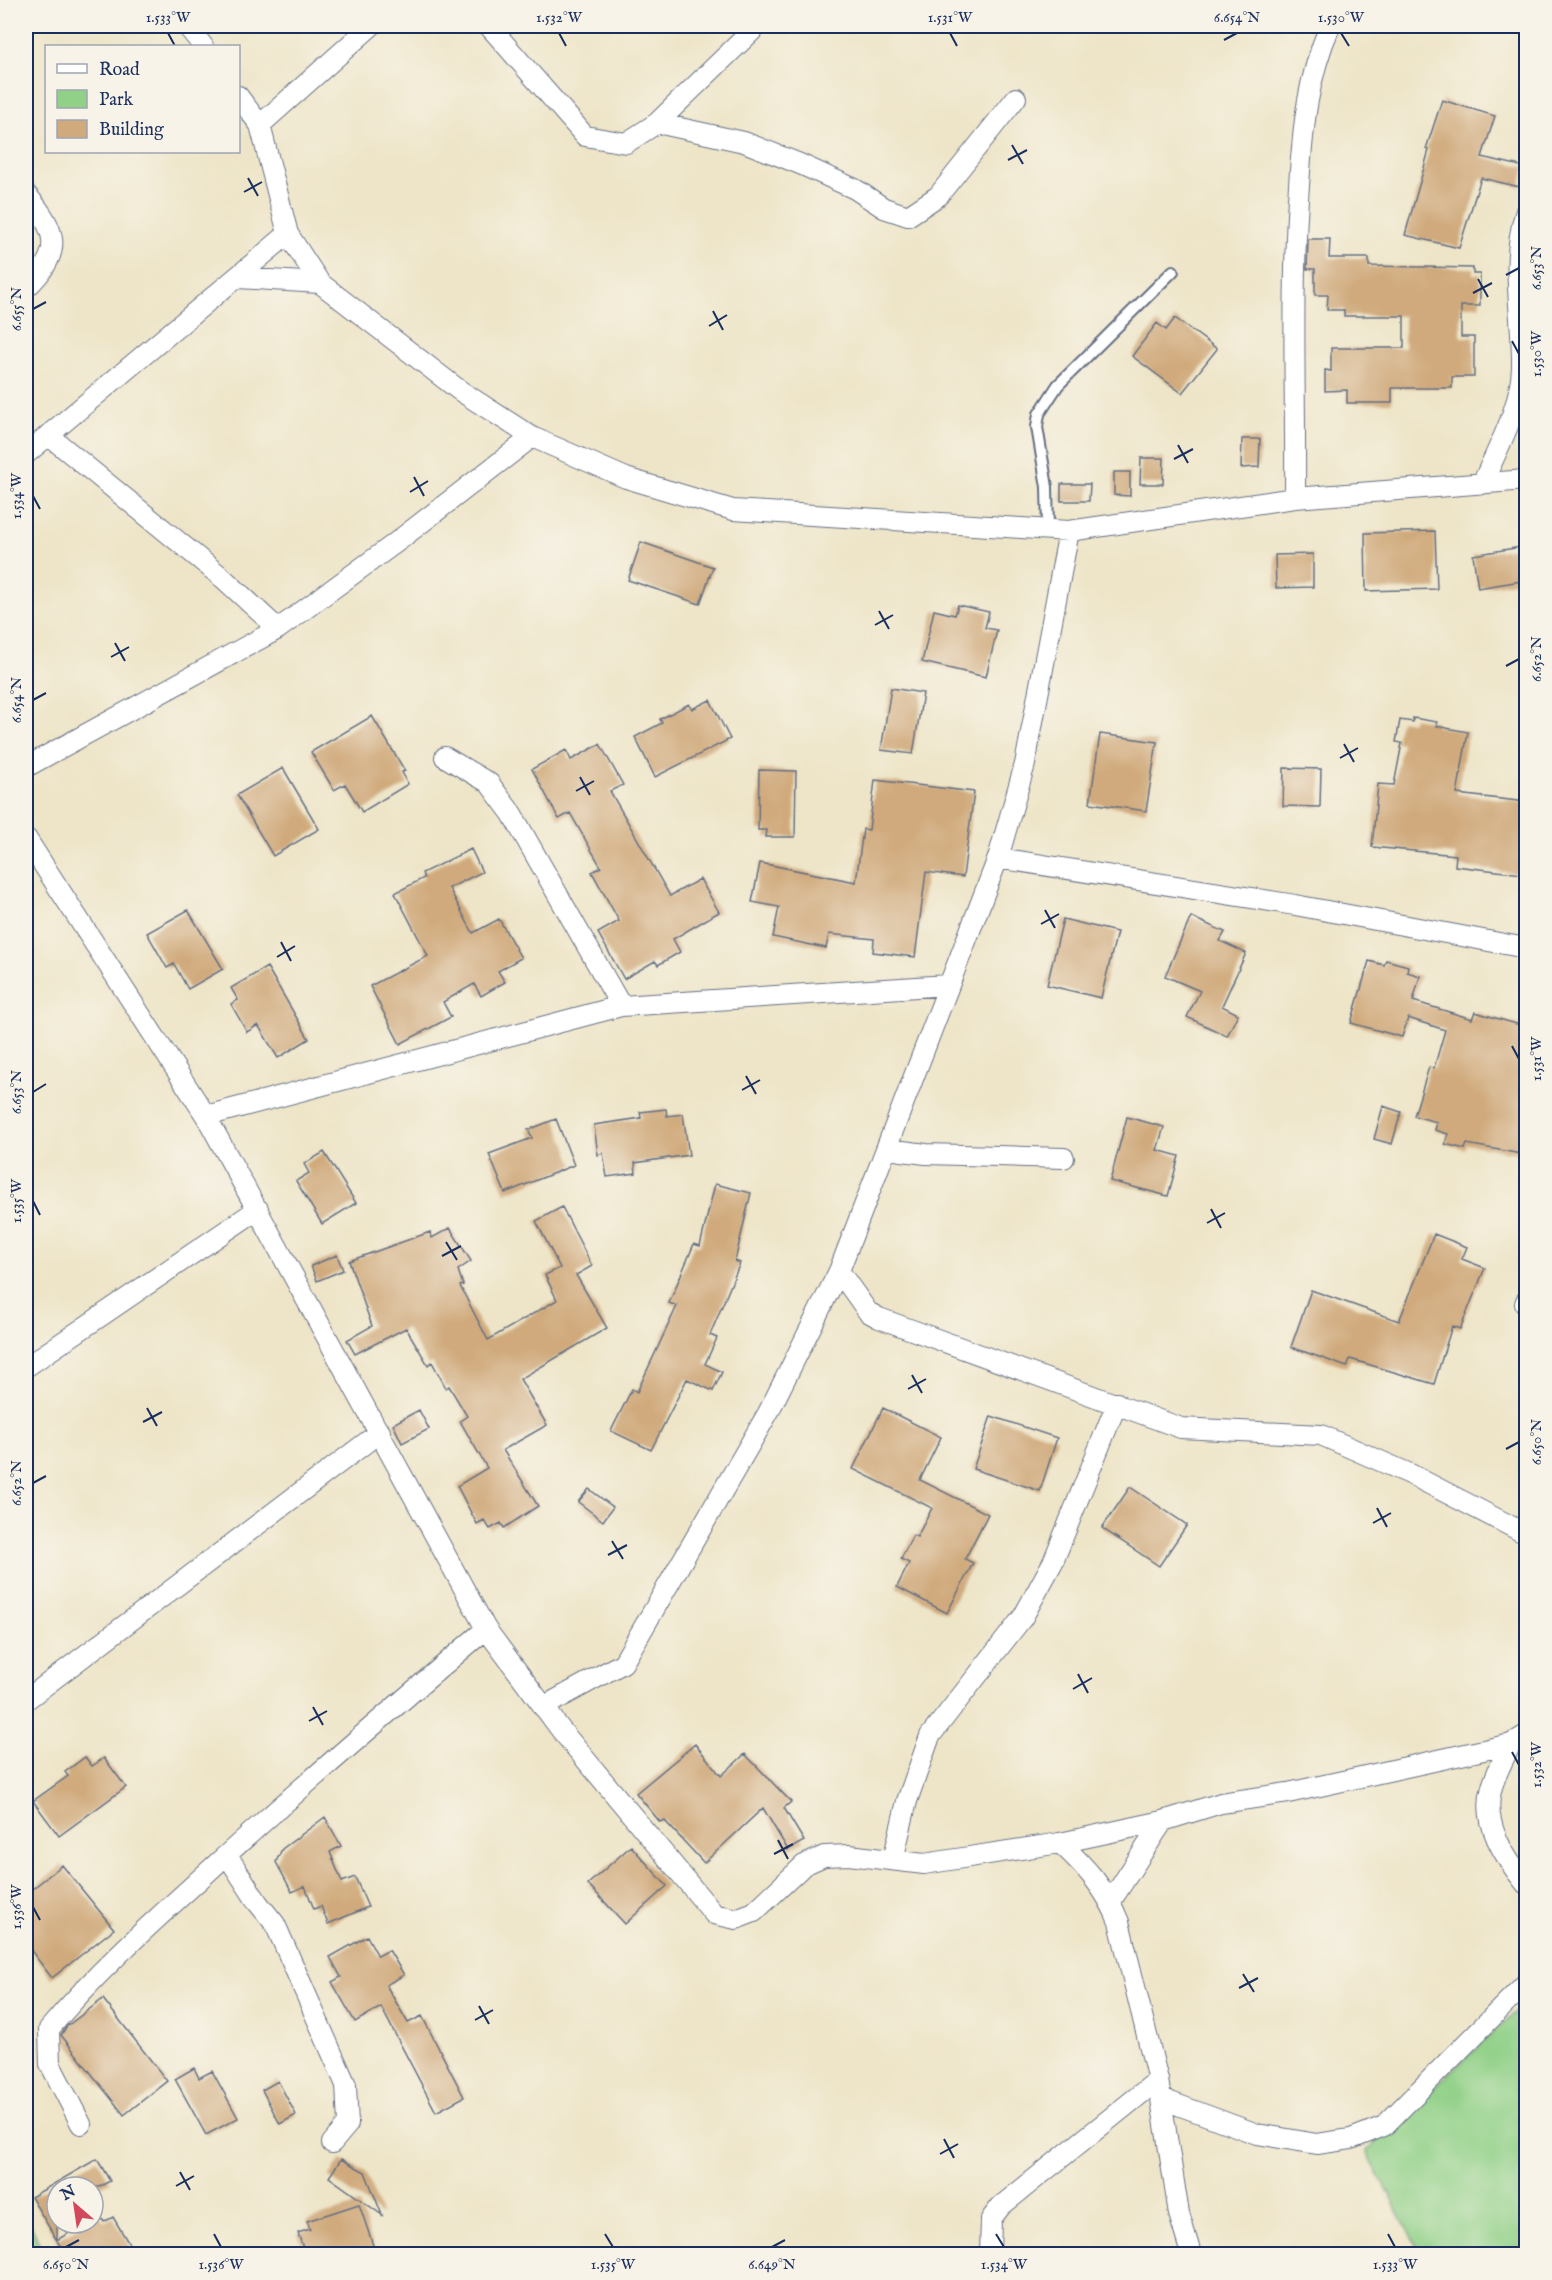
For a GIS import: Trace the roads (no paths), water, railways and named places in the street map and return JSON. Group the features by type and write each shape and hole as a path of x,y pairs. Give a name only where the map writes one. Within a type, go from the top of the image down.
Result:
{"street":[{"path":"187,26 202,45"},
{"path":"260,125 371,26"},
{"path":"489,26 585,136 626,143 657,123 757,26"},
{"path":"1295,498 1294,248 1305,105 1322,44 1330,26"},
{"path":"657,123 744,142 855,189 884,208 908,216 938,196 1016,98"},
{"path":"240,99 260,125 288,234 320,283 459,390 532,437 626,478 733,510 1069,531 1295,498 1527,480"},
{"path":"26,194 47,219 54,241 40,275 26,288"},
{"path":"1482,484 1512,415 1522,368 1517,278 1527,211"},
{"path":"26,454 288,234"},
{"path":"238,278 320,283"},
{"path":"48,435 224,579 278,629"},
{"path":"26,767 278,629 394,544 532,437"},
{"path":"543,1707 623,1663 768,1413 838,1271 998,858 1025,764 1069,531"},
{"path":"445,757 489,783 512,814 621,1006"},
{"path":"26,838 206,1116 486,1629 543,1707 714,1914 736,1919 754,1912 804,1865 824,1856 849,1855 924,1864 1060,1843 1162,1821 1221,1803 1288,1793 1519,1740"},
{"path":"998,858 1295,905 1527,948"},
{"path":"206,1116 621,1006 948,985"},
{"path":"887,1149 926,1154 1064,1158"},
{"path":"26,1367 258,1209"},
{"path":"838,1271 868,1312 879,1318 1181,1428 1321,1435 1410,1474 1527,1534"},
{"path":"893,1860 907,1801 930,1736 1023,1617 1053,1562 1117,1403"},
{"path":"26,1700 380,1432"},
{"path":"81,2124 50,2064 50,2028 84,1987 227,1855 486,1629"},
{"path":"1519,1740 1491,1789 1491,1824 1508,1861 1527,1884"},
{"path":"1111,1901 1162,1821"},
{"path":"1060,1843 1089,1870 1111,1901 1119,1922 1160,2089 1179,2214 1191,2254"},
{"path":"227,1855 258,1903 276,1924 346,2085 348,2124 332,2143"},
{"path":"1160,2089 1257,2134 1317,2144 1351,2139 1384,2126 1527,1983"},
{"path":"990,2254 991,2219 1001,2206 1160,2089"}],"lane":[{"path":"1048,530 1047,487 1037,427 1039,414 1058,386 1173,271"}]}
